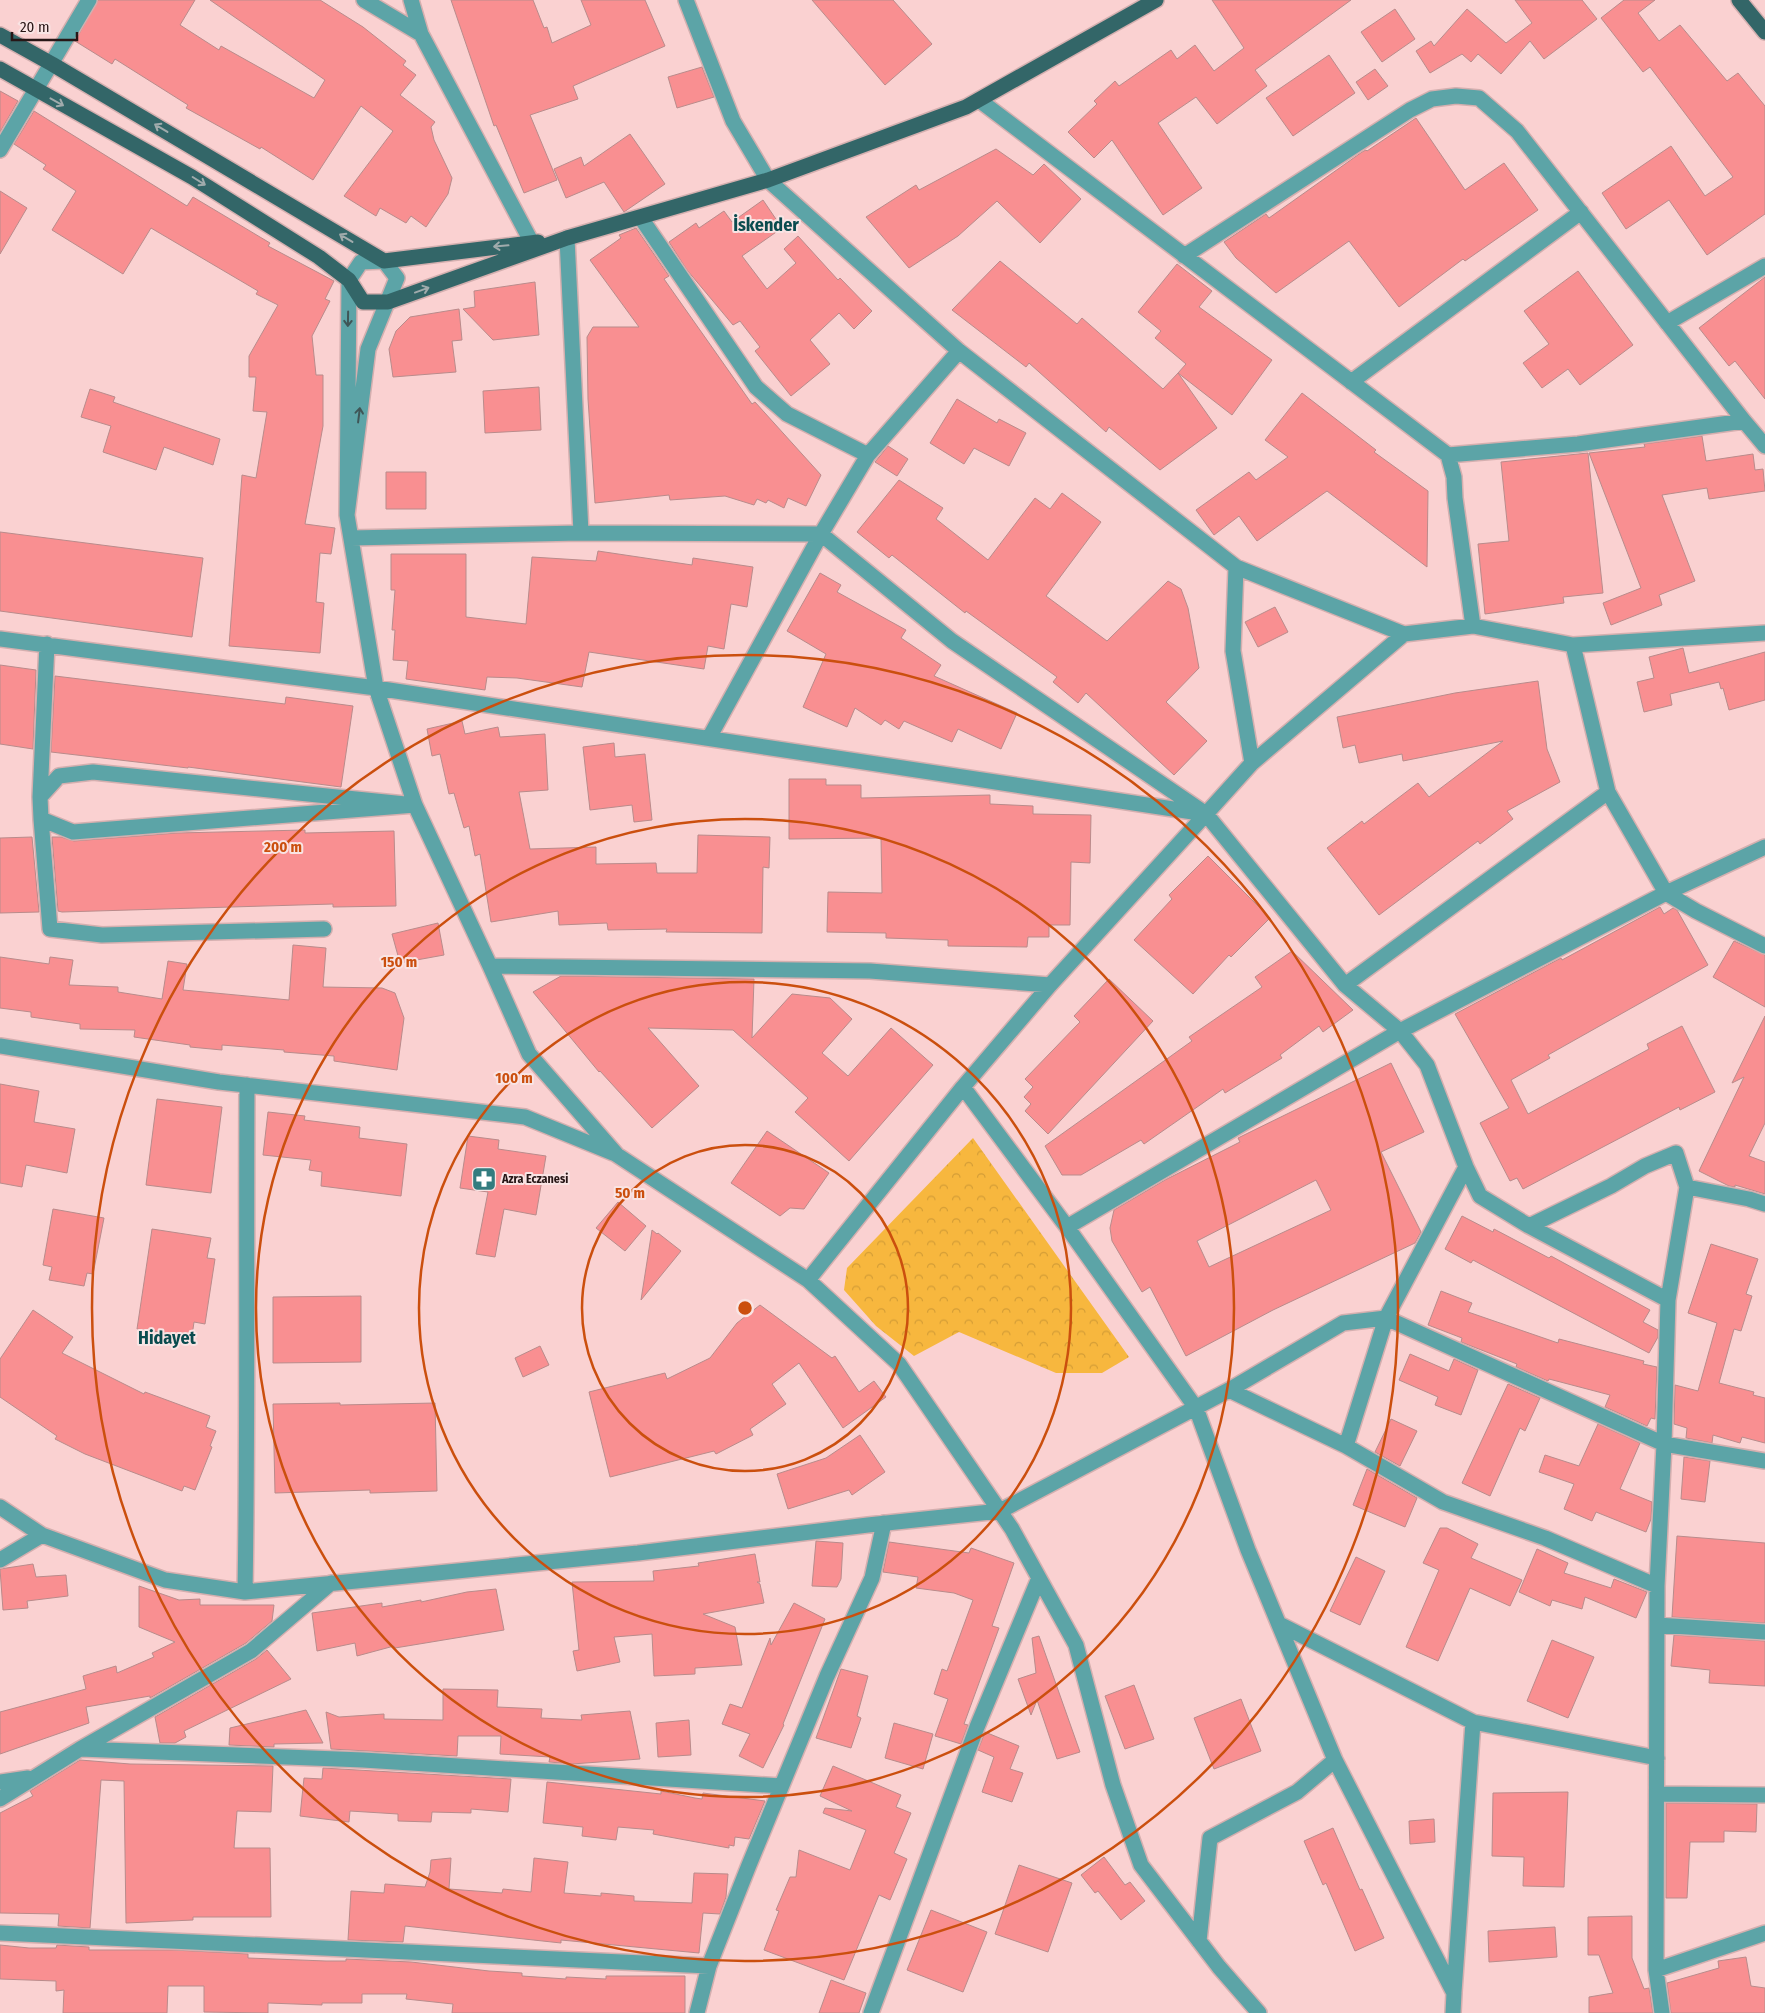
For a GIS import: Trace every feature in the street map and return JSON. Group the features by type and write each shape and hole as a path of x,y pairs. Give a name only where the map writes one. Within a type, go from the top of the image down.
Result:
{"main road":[{"path":"0,69 192,176 319,257 349,280 363,302 388,302 567,238 768,180 966,107 1156,0"},
{"path":"1738,0 1750,7 1765,32"},
{"path":"0,36 52,64 384,261 567,238"}],"street":[{"path":"0,150 89,0"},
{"path":"364,0 421,34"},
{"path":"411,0 421,34 532,243"},
{"path":"686,0 733,121 768,180 959,351 1236,567 1404,634 1474,626 1573,645 1765,633"},
{"path":"1184,256 1410,110 1432,99 1456,96 1480,98 1517,131 1765,446"},
{"path":"979,100 1448,454 1454,477 1455,498 1474,626"},
{"path":"1352,382 1581,212"},
{"path":"641,218 756,387 787,414 868,455"},
{"path":"567,238 582,533"},
{"path":"347,516 368,349 397,278 384,261 361,262 349,280 347,516 376,688 415,805 490,966 528,1054 617,1155"},
{"path":"1667,323 1765,266"},
{"path":"709,738 821,534 868,455 959,351"},
{"path":"1448,454 1578,444 1744,421"},
{"path":"351,538 582,533 821,534 952,641 1206,814 1345,985 1400,1030 1427,1065 1466,1168 1480,1196 1529,1226 1668,1300"},
{"path":"1236,567 1233,651 1252,763"},
{"path":"808,1280 963,1087 1050,985 1252,763 1404,634"},
{"path":"0,638 376,688 1206,814"},
{"path":"47,644 40,797 50,928 102,935 324,929"},
{"path":"1573,645 1608,792 1666,893 1696,911 1765,946"},
{"path":"40,797 59,776 93,772 415,805"},
{"path":"1345,985 1608,792"},
{"path":"41,819 72,832 415,805"},
{"path":"1067,1227 1400,1030 1666,893 1765,846"},
{"path":"490,966 870,971 1050,985"},
{"path":"0,1046 247,1085 526,1117 617,1155 808,1280 899,1364 1012,1529 1076,1645 1113,1785 1141,1865 1219,1967 1260,2013"},
{"path":"245,1592 248,1475 246,1290 247,1085"},
{"path":"963,1087 1067,1227 1196,1408 1248,1550 1335,1760 1454,1993"},
{"path":"1529,1226 1611,1186 1645,1166 1676,1153 1687,1187 1668,1300 1664,1444 1657,1586 1656,1970 1662,2013"},
{"path":"1346,1446 1386,1318 1466,1168"},
{"path":"1687,1187 1765,1204"},
{"path":"0,1506 42,1535 165,1580 245,1592 638,1553 1000,1511 1229,1390 1343,1323 1386,1318 1664,1444 1765,1461"},
{"path":"1229,1390 1346,1446 1443,1502 1545,1538 1657,1586"},
{"path":"697,2013 709,1966 781,1786 827,1676 872,1578 884,1523"},
{"path":"0,1560 42,1535"},
{"path":"871,2013 977,1727 1039,1578"},
{"path":"0,1799 80,1749 251,1650 331,1583"},
{"path":"1279,1624 1473,1722 1657,1758"},
{"path":"1657,1625 1765,1632"},
{"path":"1453,2013 1473,1722"},
{"path":"80,1749 373,1761 781,1786"},
{"path":"1199,1941 1210,1838 1297,1792 1335,1760"},
{"path":"0,1782 34,1778"},
{"path":"1657,1794 1765,1795"},
{"path":"0,1933 709,1966"},
{"path":"1656,1970 1765,1933"}],"green space":[{"path":"973,1138 1129,1357 1102,1373 1056,1373 959,1332 914,1356 876,1326 844,1290 847,1268"}],"building":[{"path":"98,0 195,0 180,25 219,50 221,46 314,98 325,80 210,0 320,0 363,27 406,61 403,65 416,75 400,95 435,122 431,127 434,140 452,178 448,194 426,227 411,216 406,223 380,208 376,216 344,196 393,131 361,106 313,180 261,147 260,149 186,108 188,105 115,59 112,64 75,41"},
{"path":"451,0 533,0 544,28 547,27 552,43 591,25 581,0 645,0 665,46 573,86 578,99 530,115 557,180 524,193 496,125 494,126"},
{"path":"812,0 893,0 932,44 885,85"},
{"path":"1212,0 1351,0 1255,70 1267,86 1217,124 1196,97 1158,123 1202,188 1163,215 1112,140 1094,158 1068,132 1097,104 1094,101 1115,81 1119,86 1171,50 1177,59 1195,45 1214,71 1244,48"},
{"path":"1515,0 1582,0 1597,19 1544,59 1530,41 1501,74 1478,54 1471,62 1462,54 1430,73 1416,51 1431,41 1434,46 1467,9 1506,43 1532,23"},
{"path":"1624,0 1655,0 1638,13 1659,41 1680,25 1727,81 1738,73 1765,106 1765,214 1707,255 1669,200 1626,229 1602,193 1671,146 1705,196 1733,177 1650,67 1643,72 1601,18"},
{"path":"1395,9 1415,39 1382,62 1361,32"},
{"path":"1329,55 1355,93 1293,136 1266,98"},
{"path":"702,67 714,97 677,108 668,77"},
{"path":"1375,69 1388,86 1368,100 1356,82"},
{"path":"0,91 18,101 0,132"},
{"path":"34,111 187,206 193,197 270,243 268,246 334,281 325,299 330,301 312,336 316,375 323,375 323,426 305,524 335,528 331,554 320,553 316,602 324,603 320,653 229,646 242,475 256,478 267,412 253,411 256,377 249,377 249,356 278,305 256,294 258,291 151,228 123,274 52,230 76,191 43,169 46,165 14,144"},
{"path":"1416,118 1465,190 1504,163 1538,210 1465,261 1463,259 1399,307 1349,241 1276,293 1236,258 1224,242 1266,214 1269,218 1362,152 1367,151"},
{"path":"630,134 665,184 624,212 604,182 566,198 554,169 581,157 584,166"},
{"path":"996,149 1033,175 1044,164 1081,199 1040,243 997,201 958,236 909,268 866,217 916,185 919,190"},
{"path":"0,191 27,208 0,254"},
{"path":"763,200 782,228 742,256 767,289 796,263 784,249 798,236 838,280 840,278 872,311 854,329 839,313 810,340 830,364 791,396 755,351 760,347 740,321 733,325 687,270 669,242 696,223 699,228 724,211 732,222"},
{"path":"636,228 669,276 664,279 752,404 755,402 821,475 806,506 788,498 784,508 768,500 766,503 757,499 754,505 725,496 670,500 669,495 595,503 588,399 587,337 593,327 639,327 590,260 621,238 619,235"},
{"path":"1000,261 1077,324 1082,318 1163,389 1178,373 1217,428 1160,470 1109,427 1106,432 1029,363 1026,367 952,310"},
{"path":"1177,264 1212,291 1199,307 1272,360 1232,415 1178,373 1186,364 1155,338 1161,331 1138,312"},
{"path":"1578,271 1633,345 1580,385 1568,369 1542,388 1523,363 1549,344 1524,311"},
{"path":"1765,277 1765,399 1735,361 1729,366 1699,328"},
{"path":"535,282 539,335 493,340 463,309 475,307 474,291"},
{"path":"459,309 462,340 452,341 456,372 393,377 389,349 396,331 410,317"},
{"path":"539,387 541,430 485,433 483,391"},
{"path":"90,389 115,397 113,402 220,439 213,465 164,447 156,470 103,452 111,426 81,417"},
{"path":"1302,393 1376,450 1374,452 1428,491 1427,567 1327,491 1257,541 1239,516 1214,535 1196,510 1249,472 1256,480 1288,457 1265,440"},
{"path":"957,399 997,423 999,419 1026,433 1009,466 974,448 964,464 930,443"},
{"path":"1702,436 1706,461 1753,454 1755,470 1763,469 1765,491 1709,499 1707,488 1662,495 1695,581 1659,595 1662,605 1611,625 1603,603 1641,588 1589,453 1645,447 1644,444"},
{"path":"888,446 908,459 897,476 875,462"},
{"path":"1588,453 1603,593 1563,597 1564,603 1485,614 1478,544 1509,541 1501,462"},
{"path":"386,472 426,472 426,509 386,509"},
{"path":"899,480 943,508 936,519 988,560 1035,498 1050,509 1062,493 1101,522 1046,596 1107,641 1168,581 1181,589 1188,608 1199,668 1166,702 1207,741 1174,775 1086,693 1078,703 1053,682 1057,677 966,611 965,613 892,555 889,558 857,532"},
{"path":"0,532 203,558 192,637 0,611"},
{"path":"598,551 692,565 693,558 753,567 747,607 731,604 724,649 708,646 704,669 589,652 582,687 517,678 487,677 485,690 406,679 408,661 393,660 395,630 392,630 395,590 391,590 391,554 466,554 466,617 526,624 532,557 596,561"},
{"path":"820,573 841,585 837,592 906,630 901,638 941,665 934,676 1017,713 1001,749 958,729 952,742 904,721 899,729 885,720 881,725 855,708 847,727 803,707 826,654 787,631"},
{"path":"1275,607 1288,632 1258,647 1245,622"},
{"path":"1683,648 1689,673 1765,652 1765,700 1729,710 1723,688 1721,689 1719,682 1670,694 1672,705 1644,712 1637,682 1654,678 1649,657"},
{"path":"0,665 36,670 33,749 0,744"},
{"path":"55,676 285,704 286,697 353,706 341,787 188,767 51,752"},
{"path":"1538,681 1547,749 1560,782 1507,811 1513,819 1480,844 1478,841 1379,915 1327,848 1362,821 1364,824 1418,783 1429,797 1503,741 1403,761 1402,754 1359,763 1355,745 1343,748 1337,717 1455,693"},
{"path":"462,721 465,734 498,727 500,737 545,734 548,790 519,792 530,849 596,847 596,864 656,863 657,873 697,873 698,835 770,837 769,868 763,867 762,933 666,932 667,929 608,930 607,923 559,925 558,911 491,922 480,854 475,856 469,826 464,828 454,793 449,794 440,754 432,756 427,729"},
{"path":"614,743 615,757 645,754 652,820 634,822 632,805 590,810 583,747"},
{"path":"789,779 826,779 826,785 861,785 861,798 990,795 990,804 1033,806 1033,814 1091,815 1090,863 1071,862 1070,925 1049,925 1049,937 1028,937 1027,947 948,946 948,940 886,938 886,933 827,932 828,892 882,893 881,838 789,839"},
{"path":"305,830 305,833 394,831 396,906 333,907 333,904 58,911 52,837 61,837 74,841 177,833"},
{"path":"32,837 39,912 0,913 0,838"},
{"path":"1208,856 1270,918 1231,957 1229,955 1193,994 1134,940 1172,899 1169,895"},
{"path":"1660,907 1664,914 1673,908 1677,910 1708,965 1548,1055 1550,1058 1511,1080 1528,1114 1649,1049 1647,1044 1682,1026 1715,1092 1680,1110 1679,1107 1523,1189 1517,1178 1510,1181 1480,1123 1509,1108 1455,1014 1561,958 1562,960"},
{"path":"438,923 444,955 400,963 392,934"},
{"path":"1734,941 1765,955 1765,1007 1713,977"},
{"path":"293,945 326,948 323,987 382,988 395,993 404,1018 397,1070 334,1061 334,1056 284,1052 284,1050 222,1045 222,1050 190,1047 190,1045 134,1037 135,1030 80,1029 80,1024 31,1017 31,1012 0,1008 0,957 49,964 50,957 73,960 69,985 118,987 118,992 162,999 168,961 187,964 183,990 289,1000"},
{"path":"1292,951 1353,1010 1323,1032 1319,1026 1280,1055 1282,1058 1225,1093 1223,1089 1144,1144 1141,1140 1081,1175 1062,1175 1045,1146 1192,1041 1189,1037 1262,987 1255,977"},
{"path":"561,976 754,979 752,1038 792,994 830,998 852,1019 822,1053 848,1076 891,1028 933,1065 849,1161 795,1112 808,1098 733,1030 648,1028 699,1086 652,1128 599,1072 533,992"},
{"path":"1109,979 1153,1021 1048,1134 1025,1111 1031,1104 1024,1097 1033,1087 1025,1079 1080,1022 1074,1016"},
{"path":"1765,1016 1765,1123 1749,1156 1765,1162 1765,1194 1735,1185 1735,1187 1729,1186 1699,1171 1744,1077 1732,1083"},
{"path":"1391,1063 1424,1132 1381,1152 1421,1232 1415,1243 1273,1310 1186,1356 1150,1287 1142,1292 1112,1241 1110,1228 1114,1210 1165,1180 1240,1142 1238,1138","holes":["1316,1180 1331,1210 1209,1267 1197,1241"]},
{"path":"0,1084 39,1091 34,1122 75,1129 67,1173 26,1165 22,1187 0,1183"},
{"path":"157,1099 222,1107 211,1193 146,1185"},
{"path":"268,1112 305,1116 304,1120 360,1127 359,1138 407,1144 401,1196 321,1186 322,1172 309,1170 311,1160 263,1155"},
{"path":"767,1131 829,1173 804,1209 790,1208 780,1216 731,1183"},
{"path":"468,1136 499,1140 498,1149 546,1156 536,1215 504,1209 495,1257 476,1254 488,1192 460,1188"},
{"path":"618,1202 646,1226 625,1251 596,1228"},
{"path":"53,1209 104,1218 93,1274 87,1273 84,1286 49,1280 52,1267 43,1265"},
{"path":"1462,1216 1493,1232 1494,1229 1549,1258 1551,1256 1650,1310 1643,1322 1658,1330 1658,1337 1649,1353 1473,1260 1471,1263 1445,1249"},
{"path":"152,1229 211,1238 207,1258 215,1259 205,1324 194,1322 192,1336 137,1329"},
{"path":"652,1230 681,1251 641,1300"},
{"path":"1711,1244 1758,1259 1746,1294 1752,1296 1741,1331 1734,1329 1719,1383 1754,1392 1753,1395 1765,1398 1765,1443 1742,1437 1740,1443 1713,1435 1712,1443 1686,1438 1687,1428 1674,1424 1675,1385 1698,1391 1717,1323 1688,1313"},
{"path":"1441,1291 1472,1303 1468,1312 1558,1343 1559,1339 1644,1361 1643,1364 1657,1367 1655,1419 1651,1418 1647,1426 1605,1407 1610,1395 1549,1379 1548,1381 1516,1367 1517,1364 1461,1342 1462,1338 1428,1325"},
{"path":"361,1296 361,1362 273,1363 273,1297"},
{"path":"760,1305 832,1358 835,1356 859,1392 874,1381 886,1397 843,1428 799,1363 772,1384 786,1404 750,1429 753,1435 716,1454 714,1451 610,1477 589,1392 665,1373 667,1379 710,1358 737,1323"},
{"path":"33,1310 73,1337 62,1353 144,1394 145,1392 210,1416 206,1427 216,1431 210,1446 212,1447 195,1490 184,1486 182,1491 85,1454 55,1439 57,1436 0,1397 0,1359"},
{"path":"540,1346 549,1365 523,1377 515,1358"},
{"path":"1410,1354 1449,1371 1454,1359 1478,1370 1461,1415 1435,1405 1438,1397 1399,1380"},
{"path":"1508,1384 1540,1398 1525,1431 1520,1428 1490,1496 1462,1483"},
{"path":"340,1403 340,1405 435,1403 437,1491 370,1493 370,1490 275,1493 273,1404"},
{"path":"1391,1419 1417,1431 1400,1466 1375,1452"},
{"path":"1598,1424 1640,1443 1620,1489 1652,1502 1651,1519 1646,1532 1596,1512 1592,1521 1564,1509 1574,1484 1539,1472 1545,1455 1579,1466"},
{"path":"860,1435 885,1472 852,1495 849,1490 788,1509 777,1474 826,1458"},
{"path":"1684,1457 1710,1461 1705,1502 1681,1499"},
{"path":"1367,1469 1417,1498 1405,1527 1353,1505"},
{"path":"1440,1528 1447,1528 1478,1544 1471,1558 1522,1580 1510,1606 1470,1588 1438,1661 1406,1647 1439,1570 1423,1563"},
{"path":"1677,1536 1765,1543 1765,1623 1672,1617"},
{"path":"816,1541 843,1543 841,1579 837,1587 812,1586"},
{"path":"889,1542 969,1553 971,1548 1014,1563 992,1626 999,1628 964,1724 968,1725 961,1744 935,1736 948,1699 934,1694 942,1669 947,1671 973,1600 954,1593 916,1588 918,1577 883,1572"},
{"path":"1537,1549 1568,1563 1564,1573 1611,1588 1614,1579 1647,1592 1636,1618 1585,1597 1582,1609 1552,1600 1550,1606 1519,1592"},
{"path":"755,1554 760,1582 757,1582 760,1584 764,1603 703,1614 735,1627 742,1665 695,1668 695,1674 654,1676 652,1634 614,1637 620,1662 577,1671 573,1651 579,1650 572,1582 654,1581 653,1571 699,1566 698,1563"},
{"path":"1356,1557 1385,1571 1360,1625 1330,1611"},
{"path":"33,1564 36,1577 66,1575 68,1596 27,1601 28,1608 3,1610 0,1569"},
{"path":"139,1586 179,1600 200,1599 200,1605 274,1605 272,1621 246,1643 150,1698 150,1696 86,1707 89,1723 0,1754 0,1712 86,1689 83,1676 116,1666 117,1673 154,1657 152,1653 175,1642 139,1627"},
{"path":"496,1589 504,1630 395,1648 394,1646 357,1656 355,1643 317,1651 312,1613 382,1603 382,1607 421,1600 421,1602 467,1592"},
{"path":"794,1603 825,1619 784,1725 763,1768 739,1756 750,1734 722,1724 730,1704 742,1708 770,1638 771,1645"},
{"path":"1674,1635 1765,1641 1765,1686 1709,1683 1710,1670 1671,1666"},
{"path":"1039,1636 1080,1752 1057,1759 1037,1700 1031,1715 1018,1679 1036,1673 1032,1638"},
{"path":"1552,1640 1594,1657 1568,1718 1527,1701"},
{"path":"267,1650 291,1679 184,1731 186,1737 175,1743 160,1743 155,1717 256,1659"},
{"path":"841,1669 868,1676 857,1716 861,1718 851,1748 816,1738"},
{"path":"1134,1685 1154,1739 1125,1749 1105,1696"},
{"path":"443,1689 498,1690 497,1707 542,1709 541,1718 582,1720 581,1715 630,1711 640,1759 572,1764 549,1762 550,1757 500,1754 501,1736 458,1736 457,1756 331,1749 326,1712 339,1717 384,1714 384,1719 443,1720"},
{"path":"1241,1699 1261,1751 1214,1769 1194,1718"},
{"path":"306,1710 323,1743 274,1744 274,1747 229,1745 230,1728"},
{"path":"689,1720 691,1755 658,1757 656,1723"},
{"path":"894,1723 933,1734 923,1769 885,1758"},
{"path":"985,1732 1019,1746 1010,1769 1023,1773 1012,1802 982,1792 994,1757 978,1750"},
{"path":"80,1760 130,1764 273,1766 271,1812 237,1811 234,1848 270,1848 271,1917 193,1917 193,1920 126,1923 124,1781 101,1780 90,1928 58,1926 59,1914 0,1913 0,1813 33,1796 30,1791"},
{"path":"833,1766 901,1795 896,1807 911,1813 894,1853 907,1859 890,1900 879,1895 844,1980 764,1950 779,1911 776,1910 790,1877 796,1877 799,1850 850,1870 866,1830 823,1813 825,1808 852,1811 820,1796"},
{"path":"323,1768 511,1779 508,1812 471,1809 471,1813 432,1812 431,1822 398,1821 398,1814 350,1811 349,1822 300,1816 304,1778 322,1779"},
{"path":"547,1782 661,1794 661,1791 702,1799 703,1793 765,1801 749,1839 735,1837 734,1846 729,1845 729,1848 653,1834 654,1830 618,1827 616,1840 582,1836 583,1827 543,1823"},
{"path":"1568,1792 1564,1887 1523,1886 1524,1857 1492,1856 1493,1793"},
{"path":"1666,1803 1757,1804 1756,1832 1724,1831 1724,1842 1690,1842 1687,1898 1666,1898"},
{"path":"1434,1819 1435,1842 1410,1844 1409,1821"},
{"path":"1333,1828 1360,1890 1362,1889 1384,1938 1355,1951 1326,1883 1323,1885 1304,1841"},
{"path":"1104,1857 1125,1885 1130,1882 1145,1901 1121,1920 1098,1891 1095,1893 1081,1875"},
{"path":"451,1858 449,1889 502,1893 503,1889 531,1892 534,1858 568,1862 564,1893 601,1896 601,1893 634,1896 634,1901 692,1903 694,1873 728,1874 726,1897 720,1914 703,1913 699,1953 561,1940 561,1943 405,1926 403,1942 348,1940 351,1891 384,1893 385,1884 425,1887 430,1872 431,1860"},
{"path":"1019,1865 1072,1883 1048,1952 995,1934"},
{"path":"931,1910 987,1932 963,1992 907,1970"},
{"path":"1632,1916 1632,1958 1644,1989 1649,1988 1653,2013 1589,2013 1589,1997 1613,1993 1599,1955 1588,1955 1588,1917"},
{"path":"1555,1927 1557,1957 1489,1962 1488,1931"},
{"path":"0,1945 56,1948 57,1945 89,1947 89,1950 174,1950 248,1954 248,1958 411,1962 522,1973 522,1976 566,1979 566,1977 606,1979 606,1976 685,1976 685,2013 452,2013 453,2004 406,1999 407,1994 362,1994 362,2003 322,2003 322,2005 268,2003 268,2013 204,2012 204,1986 168,1986 167,2013 63,2013 64,1990 56,1991 56,1981 0,1979"},
{"path":"1746,1957 1751,1986 1765,1988 1765,2013 1671,2013 1667,1983 1719,1968 1718,1961"},
{"path":"831,1980 866,1993 859,2013 819,2013"}],"place":[{"name":"Azra Eczanesi","path":"484,1179"}],"district":[{"name":"İskender","path":"766,225"},
{"name":"Hidayet","path":"167,1338"}]}
